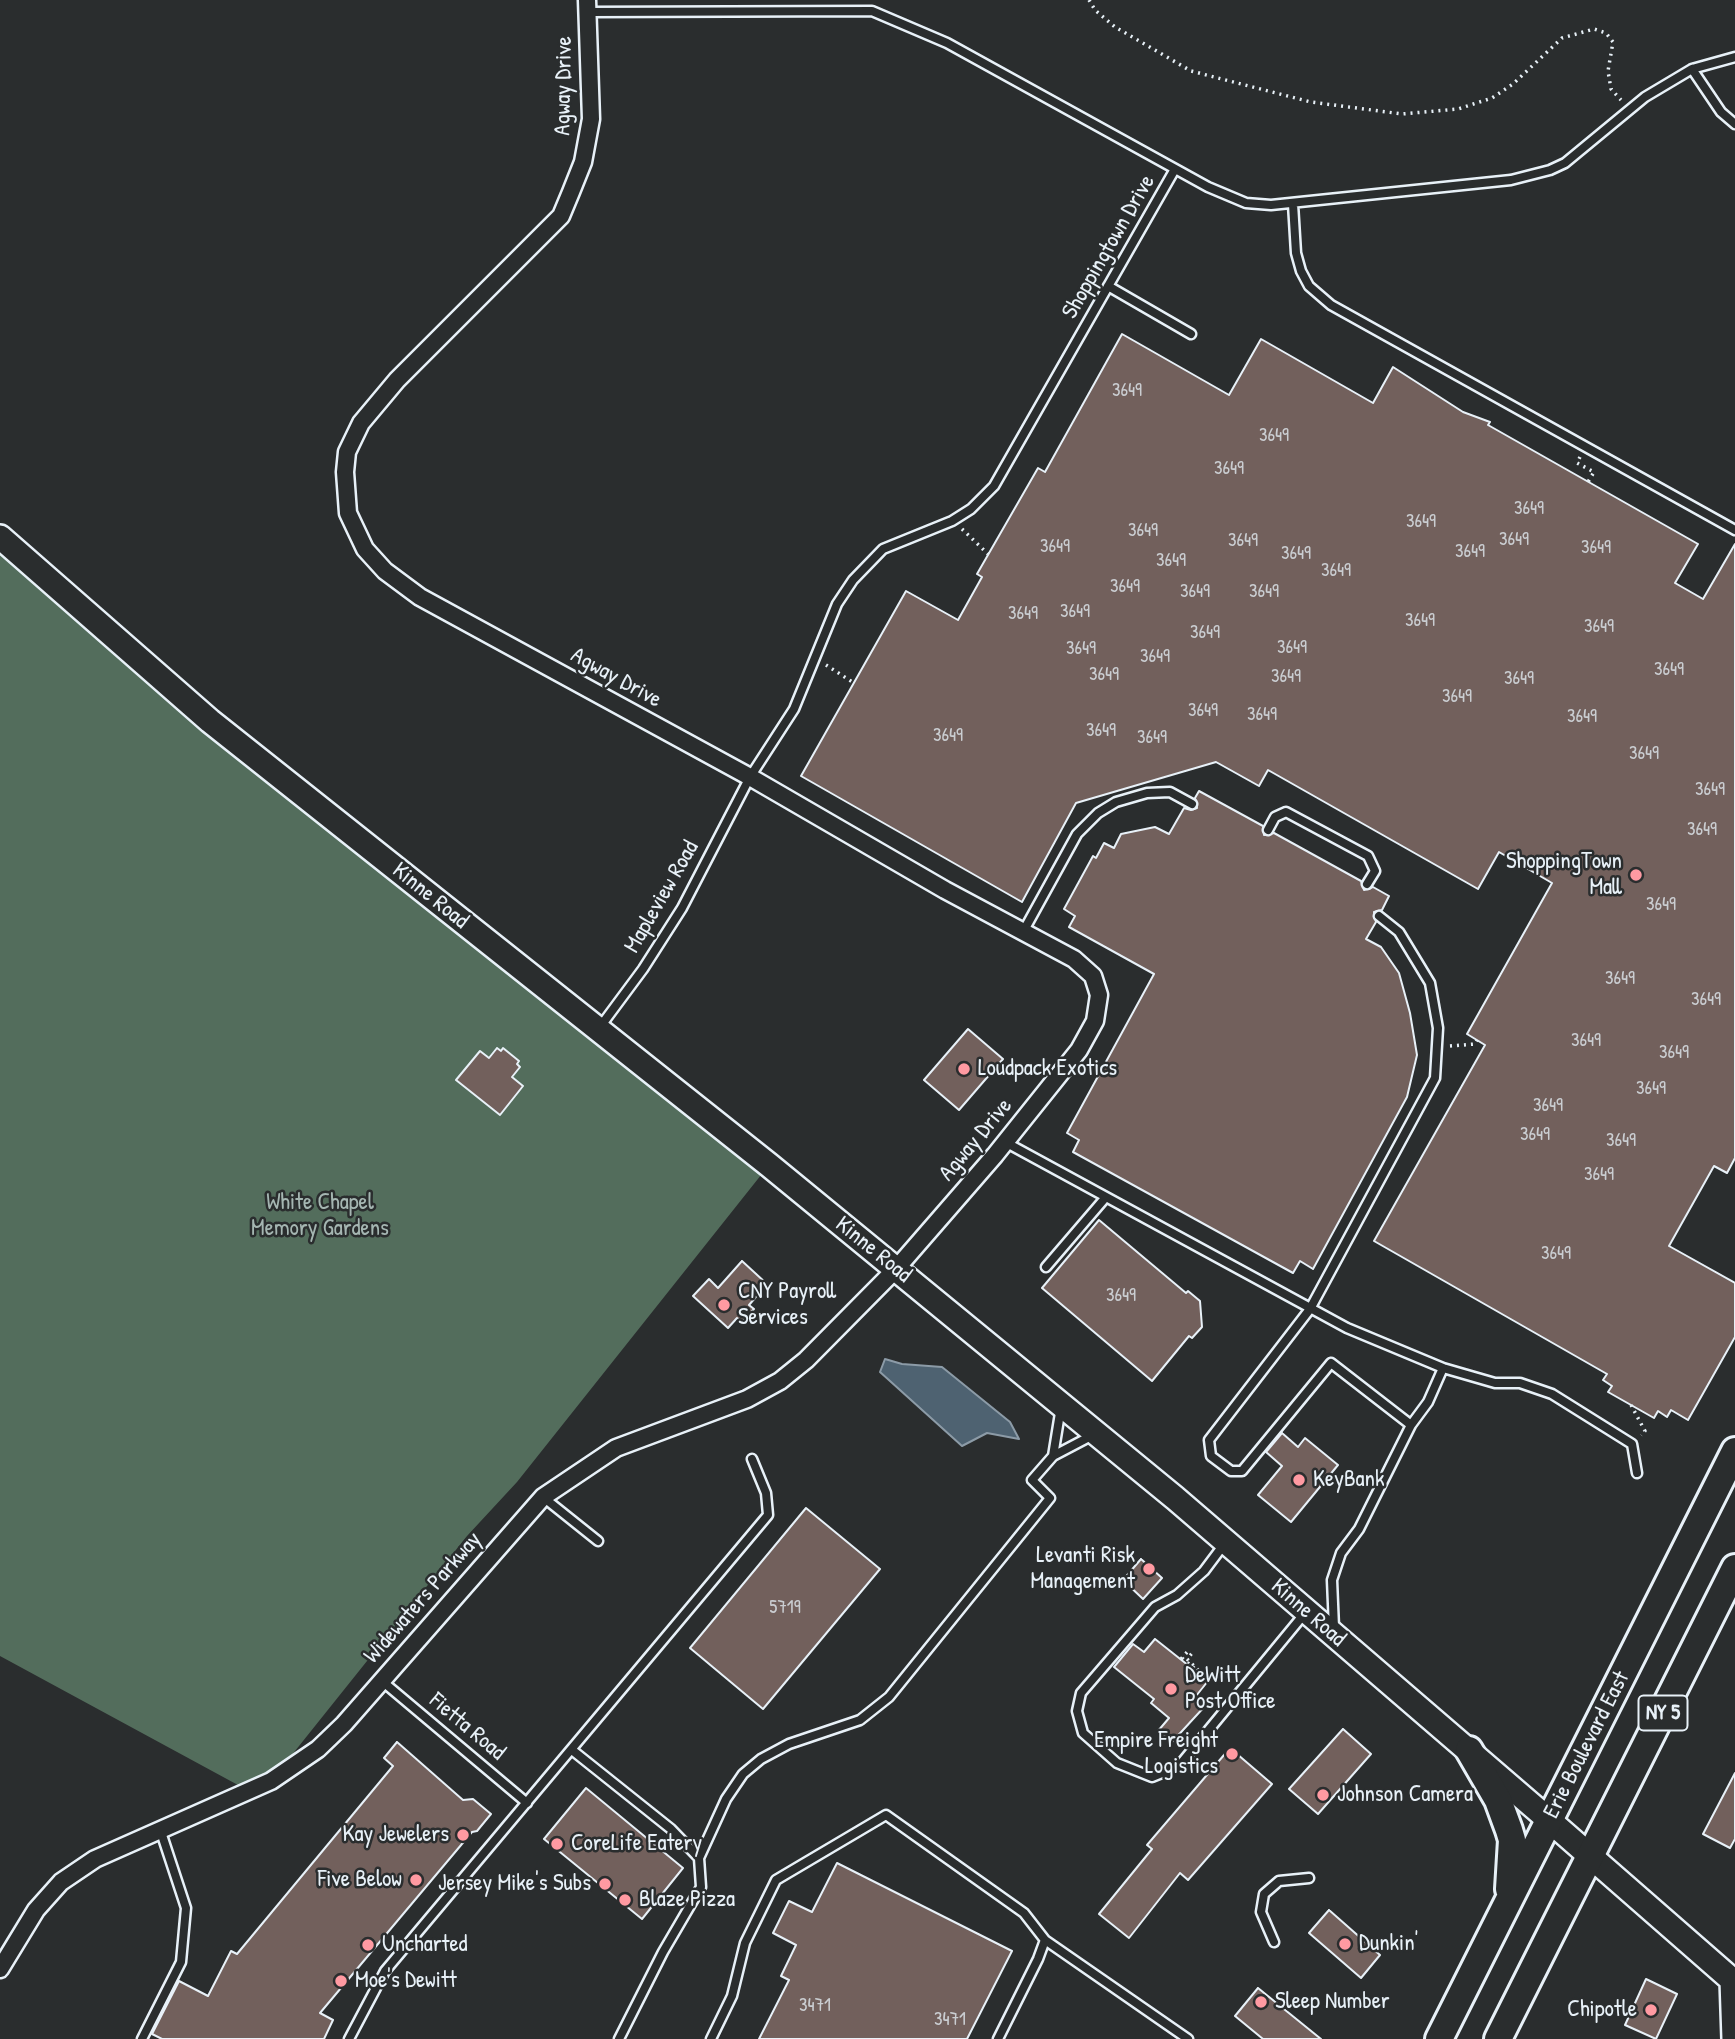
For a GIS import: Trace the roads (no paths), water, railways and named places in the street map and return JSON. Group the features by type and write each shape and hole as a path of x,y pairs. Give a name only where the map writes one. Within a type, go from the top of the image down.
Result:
{"main road":[{"name":"Erie Boulevard East","path":"1439,2039 1735,1451"},
{"name":"NY 5","path":"1498,2039 1735,1568"},
{"path":"1469,1751 1498,1800 1512,1840 1509,1900"}],"street":[{"name":"Agway Drive","path":"588,6 591,119 583,162 561,216 452,323 381,397 361,423 347,452 345,472 348,513 365,549 385,571 420,597 750,776 1074,960 1093,976 1098,1001 1095,1021 1079,1050 1005,1142 896,1269"},
{"name":"Kinne Road","path":"0,537 210,721 896,1269 1226,1542 1591,1858 1734,1976"},
{"name":"Widewaters Parkway","path":"0,1969 37,1910 61,1882 95,1859 271,1782 293,1768 344,1724 542,1497 615,1448 747,1399 780,1381 836,1332 896,1269"},
{"path":"1734,1976 1734,2039"}],"lane":[{"path":"588,6 872,11 947,43 1175,169"},
{"name":"Shoppingtown Drive","path":"750,776 794,709 837,604 871,559 899,540 952,522 971,509 994,486 1175,169 1246,203 1293,204 1511,180 1550,170 1565,163 1645,97 1692,69 1735,57"},
{"path":"1692,69 1713,102 1735,124"},
{"path":"1293,204 1296,253 1301,271 1309,286 1331,304 1735,530"},
{"path":"1108,286 1191,334"},
{"name":"Mapleview Road","path":"597,1030 643,969 682,908 750,776"},
{"path":"1023,932 1077,834 1098,813 1116,802 1147,793 1170,792 1192,804"},
{"path":"1268,830 1275,817 1286,811 1356,850 1373,863 1375,871 1367,884"},
{"path":"1379,916 1399,932 1430,983 1436,1005 1438,1047 1435,1078 1424,1103 1310,1309 1209,1440 1211,1456 1231,1471 1242,1471 1331,1363 1411,1426"},
{"path":"1005,1142 1368,1338 1443,1368 1495,1383 1520,1383 1552,1394 1632,1444 1637,1473"},
{"path":"1046,1267 1106,1197"},
{"path":"1334,1635 1332,1580 1341,1553 1370,1508 1411,1426 1428,1402 1443,1368"},
{"path":"1053,1456 1061,1406"},
{"path":"619,2039 663,1952 701,1887 698,1858 726,1799 743,1774 761,1759 789,1744 860,1720 889,1697 1050,1498 1032,1480 1053,1456 1095,1434"},
{"path":"349,2039 385,1972 768,1515 766,1493 752,1459"},
{"path":"542,1497 598,1541"},
{"path":"1226,1542 1204,1571 1177,1595 1155,1607 1081,1693 1077,1711 1083,1733 1117,1763 1152,1777 1179,1766 1307,1611"},
{"name":"Fietta Road","path":"382,1681 527,1803"},
{"path":"572,1750 671,1829 698,1858"},
{"path":"711,2039 732,1996 745,1943 776,1880 886,1815 1024,1913 1045,1940 1188,2039"},
{"path":"142,2039 181,1962 187,1908 161,1832"},
{"path":"1274,1942 1261,1912 1264,1894 1279,1881 1309,1878"},
{"path":"998,2039 1045,1940"}],"water":[{"path":"885,1359 902,1364 942,1367 1010,1422 1019,1439 987,1433 962,1446 880,1372"}],"place":[{"name":"ShoppingTown Mall","path":"1636,875"},
{"name":"Loudpack Exotics","path":"964,1069"},
{"name":"CNY Payroll Services","path":"724,1305"},
{"name":"KeyBank","path":"1299,1480"},
{"name":"Levanti Risk Management","path":"1149,1569"},
{"name":"DeWitt Post Office","path":"1171,1689"},
{"name":"Empire Freight Logistics","path":"1232,1754"},
{"name":"Johnson Camera","path":"1323,1795"},
{"name":"Kay Jewelers","path":"463,1835"},
{"name":"CoreLife Eatery","path":"557,1844"},
{"name":"Five Below","path":"416,1880"},
{"name":"Jersey Mike's Subs","path":"605,1884"},
{"name":"Blaze Pizza","path":"625,1900"},
{"name":"Dunkin'","path":"1345,1944"},
{"name":"Uncharted","path":"368,1945"},
{"name":"Moe's Dewitt","path":"341,1981"},
{"name":"Sleep Number","path":"1261,2002"},
{"name":"Chipotle","path":"1651,2010"}],"park label":[{"name":"White Chapel Memory Gardens","path":"320,1216"}]}
